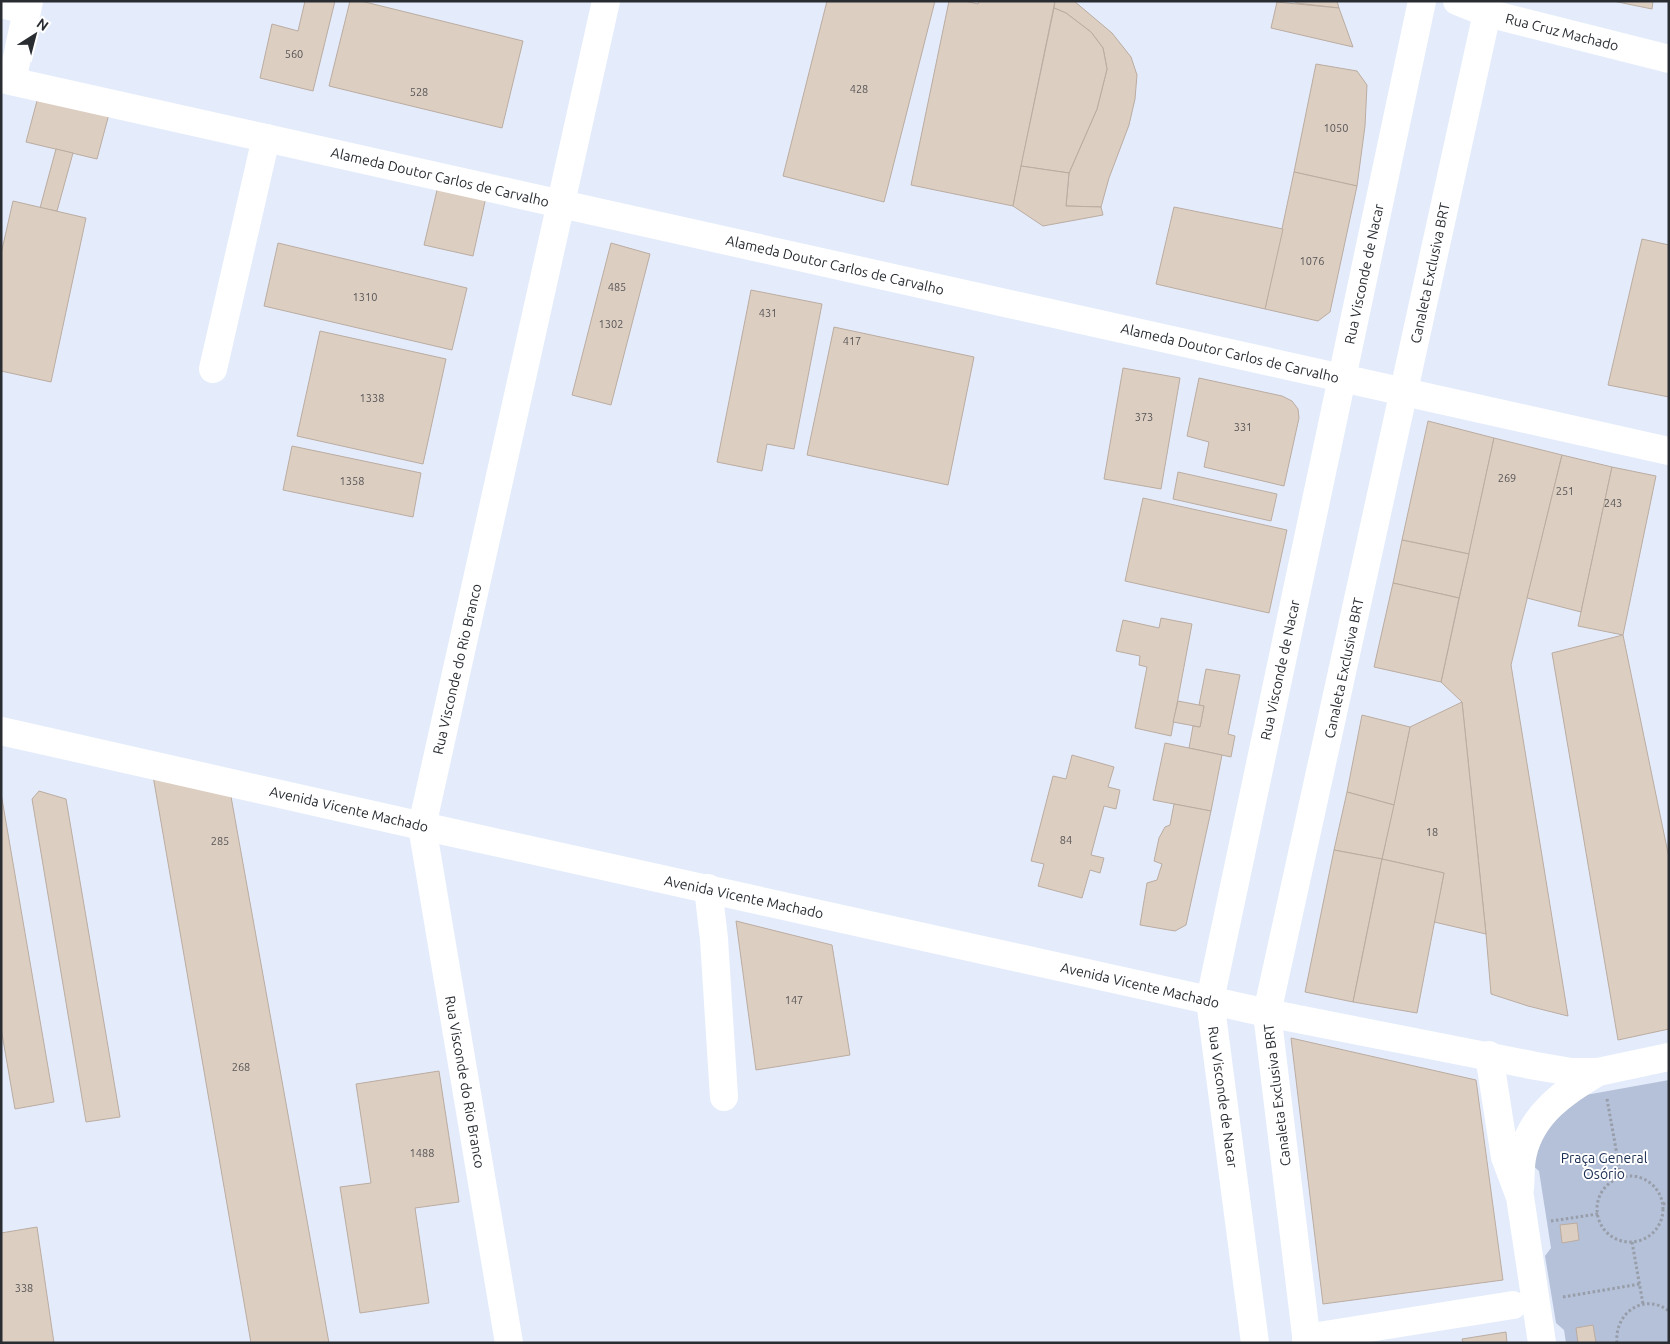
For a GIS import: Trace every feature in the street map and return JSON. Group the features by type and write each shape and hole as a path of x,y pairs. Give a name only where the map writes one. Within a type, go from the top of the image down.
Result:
{"street":[{"name":"Rua Visconde do Rio Branco","path":"509,1343 422,826 606,1"},
{"name":"Rua Visconde de Nacar","path":"1250,1342 1210,1000 1422,1"},
{"name":"Rua Cruz Machado","path":"1457,1 1669,59"},
{"path":"1,4 28,6 6,80"},
{"name":"Canaleta Exclusiva BRT","path":"1306,1340 1268,1013 1404,392 1483,7"},
{"name":"Alameda Doutor Carlos de Carvalho","path":"6,80 1669,452"},
{"path":"214,369 266,138"},
{"name":"Avenida Vicente Machado","path":"1,730 422,826 1268,1013 1571,1072 1598,1072"},
{"path":"708,888 714,939 724,1097"},
{"path":"1489,1056 1505,1157 1520,1197 1542,1343"},
{"path":"1520,1197 1523,1153 1535,1124 1554,1102 1573,1087 1598,1072 1669,1056"},
{"path":"1306,1340 1513,1305"}],"path":[{"path":"1607,1099 1621,1177"},
{"path":"1621,1177 1643,1178 1653,1184 1660,1194 1663,1204 1663,1215 1659,1225 1652,1234 1643,1240 1623,1241 1614,1237 1601,1224 1598,1214 1600,1195 1605,1187 1621,1177"},
{"path":"1663,1204 1669,1203"},
{"path":"1551,1221 1598,1214"},
{"path":"1632,1242 1643,1304"},
{"path":"1562,1297 1640,1284"},
{"path":"1617,1343 1617,1328 1627,1312 1643,1304 1654,1304 1664,1307 1669,1311"}],"green space":[{"name":"Praça General Osório","path":"1669,1080 1669,1343 1566,1343 1564,1330 1556,1323 1545,1256 1551,1248 1539,1171 1531,1164 1542,1133 1580,1096"}],"building":[{"path":"305,1 335,1 313,91 260,78 272,24 298,31"},
{"path":"350,1 361,1 523,41 502,128 329,86"},
{"path":"827,1 935,1 884,202 783,176"},
{"path":"949,1 965,1 978,4 979,1 1055,1 1013,206 911,185"},
{"path":"1055,1 1074,1 1112,33 1131,57 1137,75 1135,99 1129,125 1109,178 1101,207 1066,206 1069,173 1097,109 1107,69 1103,48 1091,32 1066,13 1054,8"},
{"path":"1295,1 1337,1 1339,8 1296,3"},
{"path":"1613,1 1653,1 1652,9"},
{"path":"1277,2 1339,8 1353,47 1271,28"},
{"path":"1054,8 1066,13 1091,32 1103,48 1107,69 1097,109 1069,173 1021,166"},
{"path":"1316,64 1357,71 1367,85 1365,126 1357,186 1294,172"},
{"path":"38,97 109,114 97,159 26,142"},
{"path":"56,149 73,153 57,211 40,208"},
{"path":"1021,166 1069,173 1066,206 1101,207 1103,215 1043,226 1013,206"},
{"path":"1294,172 1357,186 1330,312 1318,321 1265,309"},
{"path":"438,186 486,197 473,256 424,245"},
{"path":"13,201 86,218 51,382 1,371 1,254"},
{"path":"1174,207 1283,229 1265,309 1156,284"},
{"path":"1642,239 1669,245 1669,397 1608,385"},
{"path":"278,243 467,288 452,350 264,306"},
{"path":"611,243 650,254 611,405 572,395"},
{"path":"751,290 822,304 794,449 767,444 762,471 717,462"},
{"path":"834,327 974,357 948,485 807,455"},
{"path":"320,331 446,359 423,464 297,436"},
{"path":"1123,368 1180,378 1161,489 1104,479"},
{"path":"1199,378 1282,396 1292,401 1298,409 1299,418 1284,486 1204,467 1209,442 1187,436"},
{"path":"1428,421 1494,438 1469,554 1402,540"},
{"path":"1494,438 1562,455 1511,665 1568,1016 1491,994 1462,702 1441,682"},
{"path":"292,446 421,473 413,517 283,490"},
{"path":"1562,455 1612,467 1581,612 1527,598"},
{"path":"1612,467 1656,476 1623,635 1578,626"},
{"path":"1178,472 1277,494 1271,521 1173,499"},
{"path":"1143,498 1287,530 1269,613 1125,581"},
{"path":"1402,540 1469,554 1459,598 1393,583"},
{"path":"1393,583 1459,598 1441,682 1374,667"},
{"path":"1161,618 1192,624 1171,736 1135,728 1147,667 1139,665 1140,656 1116,651 1123,620 1159,628"},
{"path":"1623,635 1669,858 1669,1029 1618,1040 1552,653"},
{"path":"1206,669 1240,675 1228,734 1235,736 1231,757 1189,748 1193,726 1200,727 1204,706 1199,705"},
{"path":"1178,701 1204,706 1200,727 1173,722"},
{"path":"1462,702 1486,934 1434,922 1444,873 1382,859 1410,727"},
{"path":"1362,715 1410,727 1394,805 1347,792"},
{"path":"1165,743 1222,755 1211,811 1153,800"},
{"path":"1072,755 1114,767 1108,787 1120,790 1116,809 1104,806 1091,855 1104,858 1100,873 1090,870 1082,898 1038,886 1044,864 1031,861 1053,776 1066,779"},
{"path":"152,770 230,791 329,1343 251,1343"},
{"path":"39,791 66,799 120,1117 86,1122 32,799"},
{"path":"1347,792 1394,805 1382,859 1334,850"},
{"path":"1,793 54,1102 15,1109 1,1028"},
{"path":"1174,804 1211,811 1186,925 1175,931 1140,925 1147,883 1157,880 1162,864 1154,861 1159,838 1165,827 1170,825"},
{"path":"1334,850 1382,859 1353,1002 1305,992"},
{"path":"1382,859 1444,873 1417,1013 1353,1002"},
{"path":"736,921 832,945 850,1055 756,1070"},
{"path":"1291,1038 1476,1080 1503,1280 1323,1304"},
{"path":"439,1071 459,1202 415,1208 429,1303 360,1313 340,1187 371,1183 356,1084"},
{"path":"1577,1223 1579,1240 1562,1243 1560,1225"},
{"path":"37,1227 54,1343 1,1343 1,1233"},
{"path":"1593,1325 1596,1343 1578,1343 1576,1328"},
{"path":"1506,1332 1507,1343 1463,1343 1462,1339"}]}
